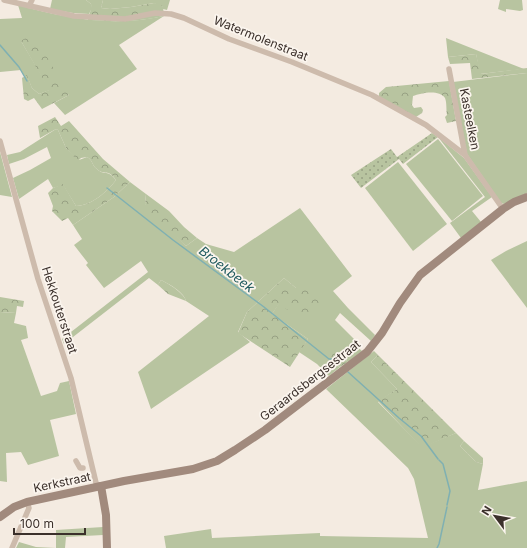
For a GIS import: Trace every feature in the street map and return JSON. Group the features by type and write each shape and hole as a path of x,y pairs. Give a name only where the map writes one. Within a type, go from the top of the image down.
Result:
{"street":[{"name":"Watermolenstraat","path":"4,0 31,3 74,16 125,19 156,13 171,14 184,18 229,39 292,62 372,95 426,126 465,155"},
{"name":"Kasteelken","path":"450,69 465,155 503,209"},
{"name":"Hekkouterstraat","path":"0,141 38,279 71,378 88,467 99,486"},
{"name":"Geraardsbergsestraat","path":"99,486 194,469 217,461 265,430 367,352 382,333 400,303 420,275 503,209 514,202 527,197"},
{"path":"76,461 80,468 88,467"},
{"path":"99,486 106,516 106,548"},
{"name":"Kerkstraat","path":"0,517 14,507 27,502 99,486"},
{"name":"Kerkstraat","path":"12,548 29,508 27,502"}],"green space":[{"path":"52,0 86,0 91,4 92,8 89,14 50,9"},
{"path":"86,0 103,0 101,8 110,9 154,3 161,4 163,7 164,16 126,21 88,20 91,4"},
{"path":"103,0 170,0 167,10 154,3 110,9 101,8"},
{"path":"500,0 522,0 523,10 506,9 506,12 498,9"},
{"path":"18,5 73,18 91,20 127,21 164,16 119,45 137,69 65,115 54,103 69,95 21,41 50,90 39,94 32,88 27,76 25,77 21,70 0,72 0,19 22,18"},
{"path":"33,33 69,95 42,109 34,98 28,101 24,99 22,78 27,75 32,88 39,94 49,90 21,41"},
{"path":"446,38 524,69 480,74 476,54 448,57"},
{"path":"476,54 481,74 527,68 527,73 472,79 470,63 450,64 448,57"},
{"path":"527,73 527,193 504,204 501,203 467,154 453,82"},
{"path":"449,81 456,121 447,123 445,117 447,115 446,100 439,93 425,93 413,96 412,105 414,108 421,107 423,110 422,113 416,117 379,97 379,93 386,87"},
{"path":"55,117 61,126 69,121 103,159 130,182 114,197 73,225 68,218 62,221 52,211 53,206 48,193 53,188 63,184 76,206 82,205 99,197 116,180 111,174 99,171 95,168 87,157 81,158 78,161 66,148 58,130 56,129 40,138 38,126"},
{"path":"56,129 58,130 66,148 79,160 87,157 95,168 111,175 116,180 104,193 93,201 76,206 63,185 53,188 48,179 19,199 13,178 51,158 47,147 24,159 9,164 7,155 20,152"},
{"path":"432,133 438,137 403,164 399,159 361,188 351,175 391,149 397,157"},
{"path":"438,137 464,158 492,197 472,211 481,222 461,238 450,223 485,197"},
{"path":"438,139 483,196 452,221 406,164"},
{"path":"0,152 12,197 0,195"},
{"path":"398,162 447,224 413,251 365,188"},
{"path":"130,182 146,194 145,204 186,246 197,238 206,244 234,252 300,208 352,276 333,291 375,335 371,341 340,313 335,320 356,341 353,343 362,351 348,362 343,356 336,352 329,362 340,367 329,376 317,364 299,352 308,339 272,314 279,303 296,288 284,278 247,312 238,332 250,342 151,409 138,372 209,316 186,301 182,294 176,289 161,280 158,285 149,278 64,344 62,339 148,272 141,261 104,288 86,265 88,263 74,245 82,239 73,225 114,197"},
{"path":"146,194 169,211 197,238 186,246 147,210 145,204"},
{"path":"527,241 527,308 491,260"},
{"path":"284,278 296,288 307,285 323,299 320,307 307,323 279,304 272,314 308,339 290,367 238,333 247,312"},
{"path":"161,280 172,286 185,298 186,301 168,294 158,285"},
{"path":"0,297 24,301 23,307 17,306 16,313 0,312"},
{"path":"0,312 16,313 14,323 26,326 28,338 21,340 41,396 57,391 60,383 69,381 76,414 50,420 59,456 28,465 21,452 6,453 7,482 0,481"},
{"path":"328,351 334,351 348,362 340,367 329,362 326,357"},
{"path":"374,351 378,355 371,362 397,389 378,402 422,447 456,433 464,441 460,446 476,462 483,464 478,490 527,481 527,548 166,548 164,536 211,529 212,538 320,533 320,536 428,538 414,479 408,468 326,389"},
{"path":"378,355 456,433 422,448 378,401 397,389 371,362"},
{"path":"464,441 483,458 483,464 476,462 460,446"},
{"path":"103,527 103,535 66,537 65,548 56,548 56,530"},
{"path":"19,542 36,547 56,548 16,548"}],"waterway":[{"name":"Broekbeek","path":"0,45 19,67 27,81"},
{"name":"Broekbeek","path":"107,188 173,240 264,307 329,359 338,361"},
{"name":"Broekbeek","path":"348,372 421,436 438,459"},
{"name":"Broekbeek","path":"439,460 443,464 450,491 447,505"},
{"name":"Broekbeek","path":"437,548 447,507"}]}
